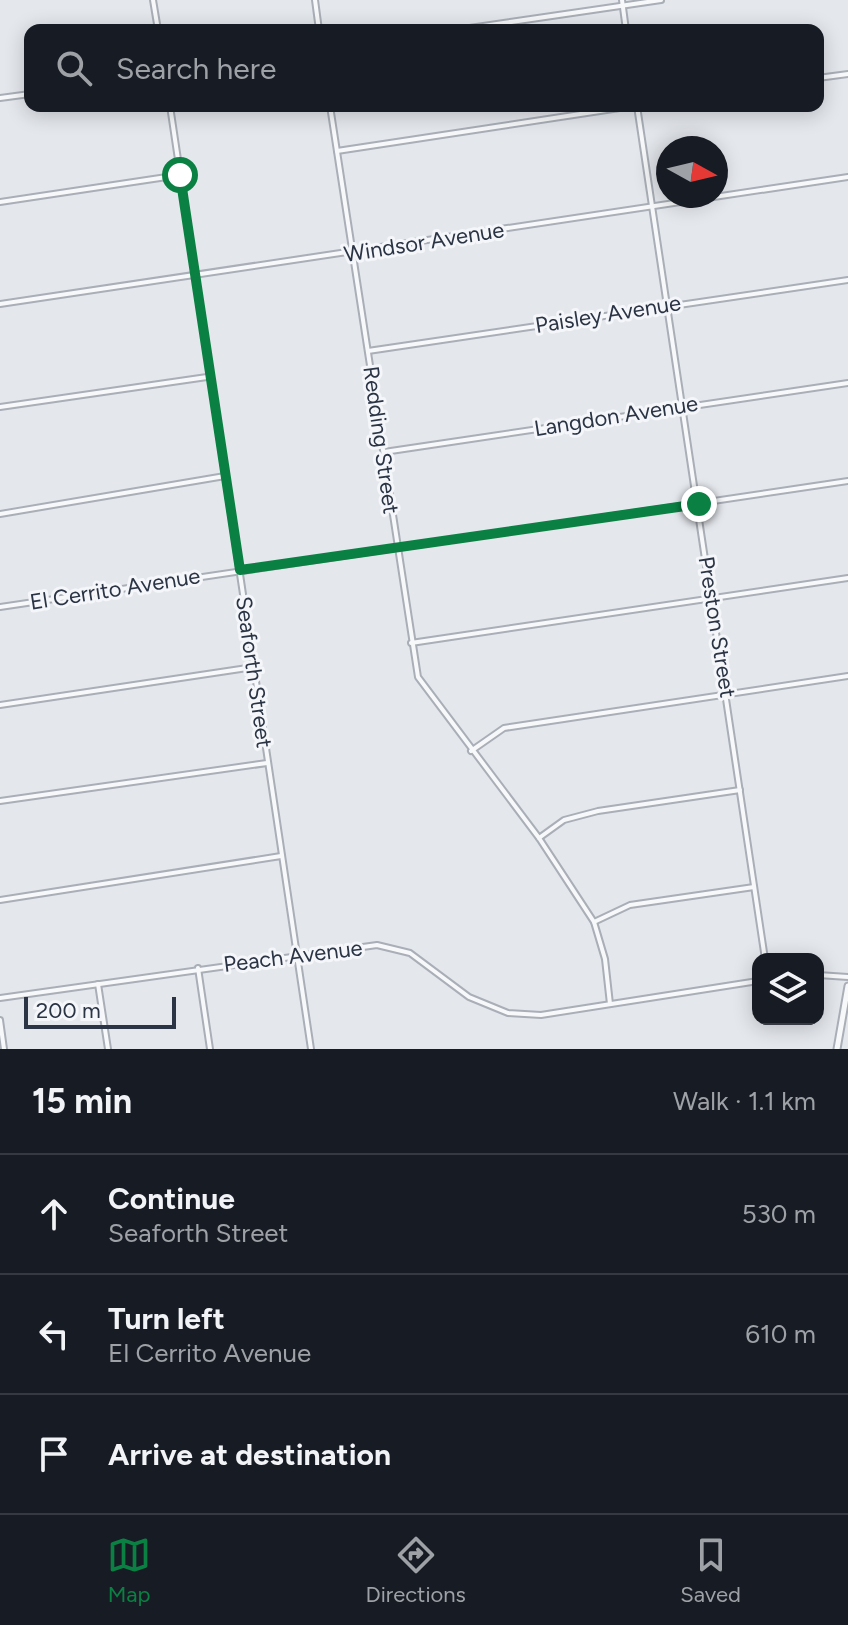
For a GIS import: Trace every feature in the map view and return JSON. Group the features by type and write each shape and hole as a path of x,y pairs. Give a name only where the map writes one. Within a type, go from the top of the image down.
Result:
{"street":[{"path":"153,0 157,24"},
{"path":"315,0 318,24"},
{"path":"493,24 622,3 661,0"},
{"path":"622,3 625,24"},
{"path":"824,77 848,74"},
{"path":"0,98 24,95"},
{"name":"Seaforth Street","path":"171,112 311,1049"},
{"name":"Redding Street","path":"331,112 418,677 539,838 594,922 605,959 610,1004"},
{"path":"337,151 595,112"},
{"name":"Preston Street","path":"636,112 684,405 764,953"},
{"path":"0,202 180,175"},
{"name":"Windsor Avenue","path":"0,304 848,177"},
{"name":"Paisley Avenue","path":"368,351 668,304 848,280"},
{"path":"0,407 209,377"},
{"name":"Langdon Avenue","path":"384,452 848,383"},
{"path":"0,514 225,476"},
{"name":"El Cerrito Avenue","path":"0,607 848,481"},
{"path":"411,643 848,578"},
{"path":"0,705 254,667"},
{"path":"471,751 504,728 848,676"},
{"path":"0,801 268,763"},
{"path":"539,838 564,820 598,811 740,790"},
{"path":"0,900 281,856"},
{"path":"594,922 630,905 754,887"},
{"name":"Peach Avenue","path":"0,998 377,945 410,953 469,997 508,1013 541,1015 752,982"},
{"path":"198,968 210,1049"},
{"path":"824,975 848,977"},
{"path":"98,984 108,1049"},
{"path":"837,1049 848,986"},
{"path":"0,1020 4,1049"}],"route":[{"path":"180,175 240,570 699,504"}]}
